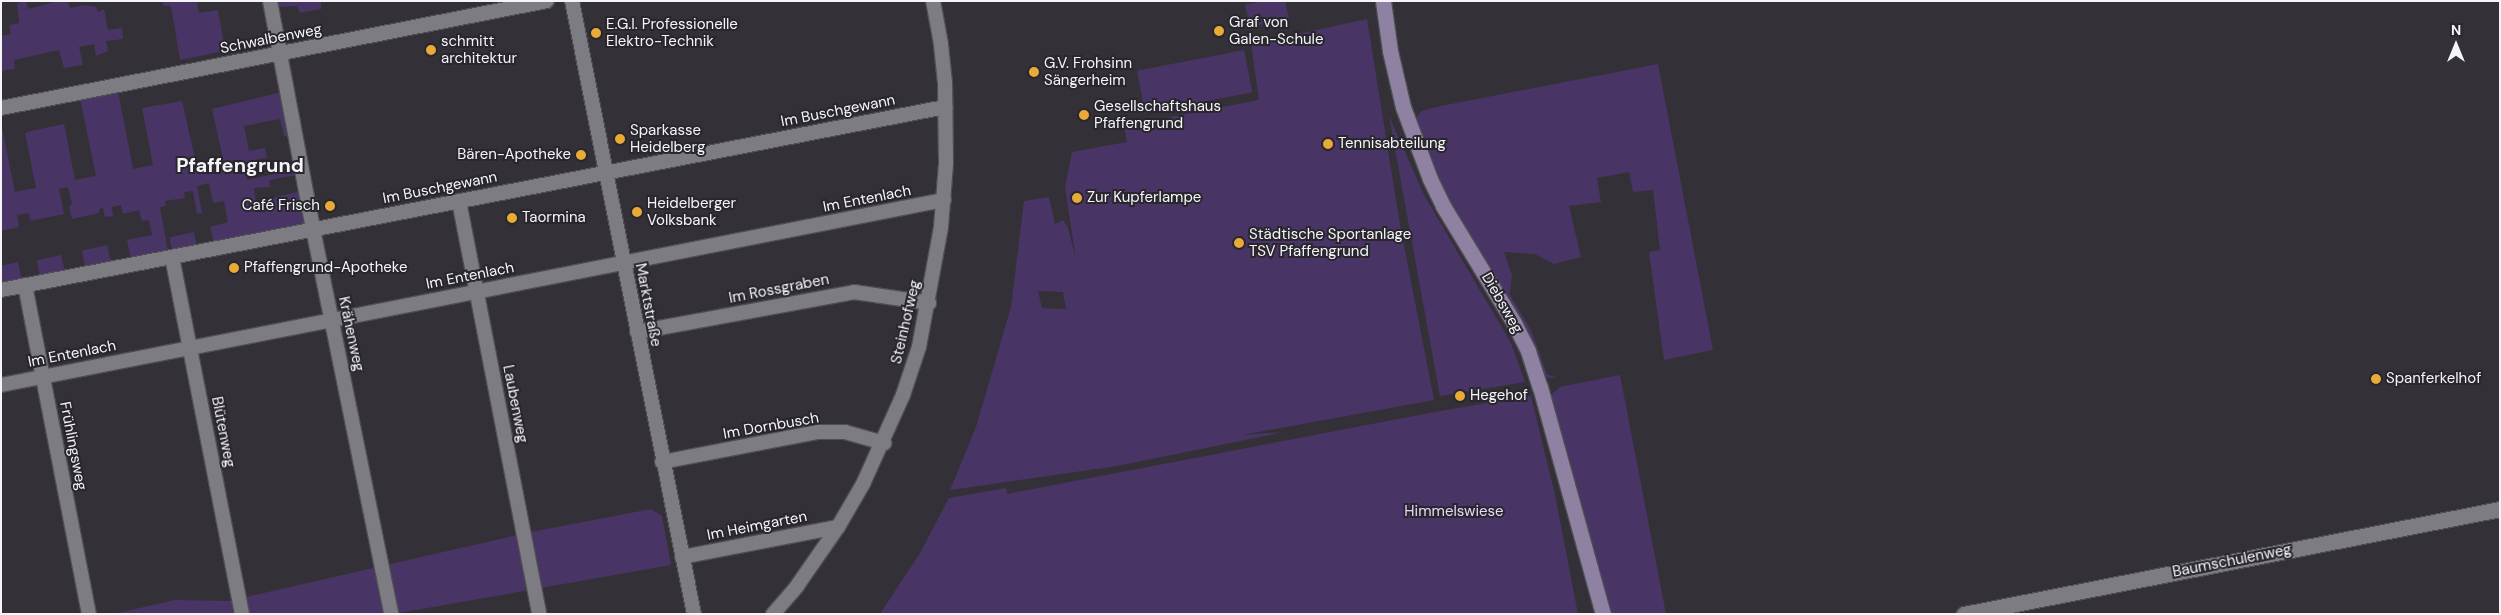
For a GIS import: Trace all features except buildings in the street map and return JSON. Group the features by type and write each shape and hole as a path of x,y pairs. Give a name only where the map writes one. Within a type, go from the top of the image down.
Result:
{"main road":[{"name":"Diebsweg","path":"1383,1 1390,51 1402,100 1430,179 1443,206 1510,315 1528,351 1540,387 1603,614"}],"street":[{"name":"Krähenweg","path":"270,1 312,229 391,614"},
{"name":"Schwalbenweg","path":"1,108 547,1"},
{"name":"Marktstraße","path":"572,1 662,462 694,614"},
{"name":"Steinhofweg","path":"773,614 797,586 838,527 863,484 884,443 914,363 929,303 944,200 946,154 942,44 933,1"},
{"name":"Im Buschgewann","path":"1,290 945,108"},
{"name":"Im Entenlach","path":"1,385 944,200"},
{"name":"Laubenweg","path":"459,201 539,614"},
{"name":"Blütenweg","path":"172,257 242,614"},
{"name":"Frühlingsweg","path":"25,285 89,614"},
{"name":"Im Rossgraben","path":"637,332 854,292 929,303"},
{"name":"Im Dornbusch","path":"662,462 818,432 844,432 884,443"},
{"name":"Baumschulenweg","path":"1964,614 2500,509"},
{"name":"Im Heimgarten","path":"682,557 838,527"}],"green space":[{"path":"26,1 28,9 58,1 68,1 70,8 85,5 96,7 98,12 104,9 108,30 122,28 123,39 106,41 108,51 96,56 94,44 79,47 83,65 64,68 59,50 14,60 15,69 1,71 1,36 11,34 9,25 19,23 17,3"},
{"path":"162,1 197,1 199,13 218,10 225,51 180,60 171,6 164,6"},
{"path":"277,1 321,1 321,9 300,13 297,6 278,7"},
{"path":"1263,1 1285,1 1289,19 1250,27 1245,5"},
{"name":"Städtische Sportanlage TSV Pfaffengrund","path":"1367,19 1400,225 1434,400 1242,435 1284,432 1117,466 950,490 976,427 1011,307 1024,201 1049,197 1055,224 1063,220 1068,228 1076,259 1065,187 1072,152 1127,142 1124,126 1259,100 1251,44","holes":["1038,291 1063,292 1066,309 1042,308"]},
{"path":"1244,50 1252,92 1145,113 1137,71"},
{"path":"1658,64 1713,350 1664,360 1649,252 1660,250 1653,190 1633,192 1629,172 1597,178 1601,202 1569,206 1581,257 1554,264 1535,254 1504,252 1512,275 1510,295 1531,330 1547,374 1557,378 1548,378 1542,373 1522,323 1510,301 1444,194 1414,120 1422,111 1441,106"},
{"path":"118,91 133,169 153,165 142,108 182,101 196,163 223,158 212,109 282,92 289,136 284,136 280,119 244,126 249,151 265,148 267,158 258,159 260,168 246,171 247,180 296,169 297,175 269,180 270,187 254,188 256,205 273,203 272,198 301,191 308,223 214,243 210,227 228,222 224,201 213,203 209,183 197,186 202,213 197,214 193,191 184,192 185,198 165,201 166,206 160,207 168,252 131,259 127,240 152,235 149,220 142,221 139,210 123,214 121,205 112,207 113,216 105,217 103,208 99,209 99,213 72,219 69,206 72,204 68,187 59,189 64,214 30,221 29,213 17,215 19,227 1,231 1,122 15,192 36,188 25,133 64,124 75,180 96,176 80,98"},
{"path":"1389,116 1424,195 1511,343 1525,382 1440,396"},
{"path":"194,232 197,246 172,251 170,237"},
{"path":"107,245 111,263 86,268 82,251"},
{"path":"61,255 65,272 40,277 37,261"},
{"path":"18,262 22,281 1,285 1,266"},
{"path":"1620,375 1666,614 1611,614 1550,396 1560,387"},
{"name":"Himmelswiese","path":"1531,396 1555,495 1578,614 880,614 920,553 949,498 1006,488 1007,494 1440,411"},
{"path":"651,509 662,516 671,565 393,614 113,614 175,600 229,601 526,533"}],"place":[{"name":"Graf von Galen-Schule","path":"1219,31"},
{"name":"E.G.I. Professionelle Elektro-Technik","path":"596,33"},
{"name":"schmitt architektur","path":"431,50"},
{"name":"G.V. Frohsinn Sängerheim","path":"1034,72"},
{"name":"Gesellschaftshaus Pfaffengrund","path":"1084,115"},
{"name":"Sparkasse Heidelberg","path":"620,139"},
{"name":"Tennisabteilung","path":"1328,144"},
{"name":"Bären-Apotheke","path":"581,155"},
{"name":"Zur Kupferlampe","path":"1077,198"},
{"name":"Café Frisch","path":"330,206"},
{"name":"Heidelberger Volksbank","path":"637,212"},
{"name":"Taormina","path":"512,218"},
{"name":"Städtische Sportanlage TSV Pfaffengrund","path":"1239,243"},
{"name":"Pfaffengrund-Apotheke","path":"234,268"},
{"name":"Spanferkelhof","path":"2376,379"},
{"name":"Hegehof","path":"1460,396"}],"district":[{"name":"Pfaffengrund","path":"240,165"}]}
